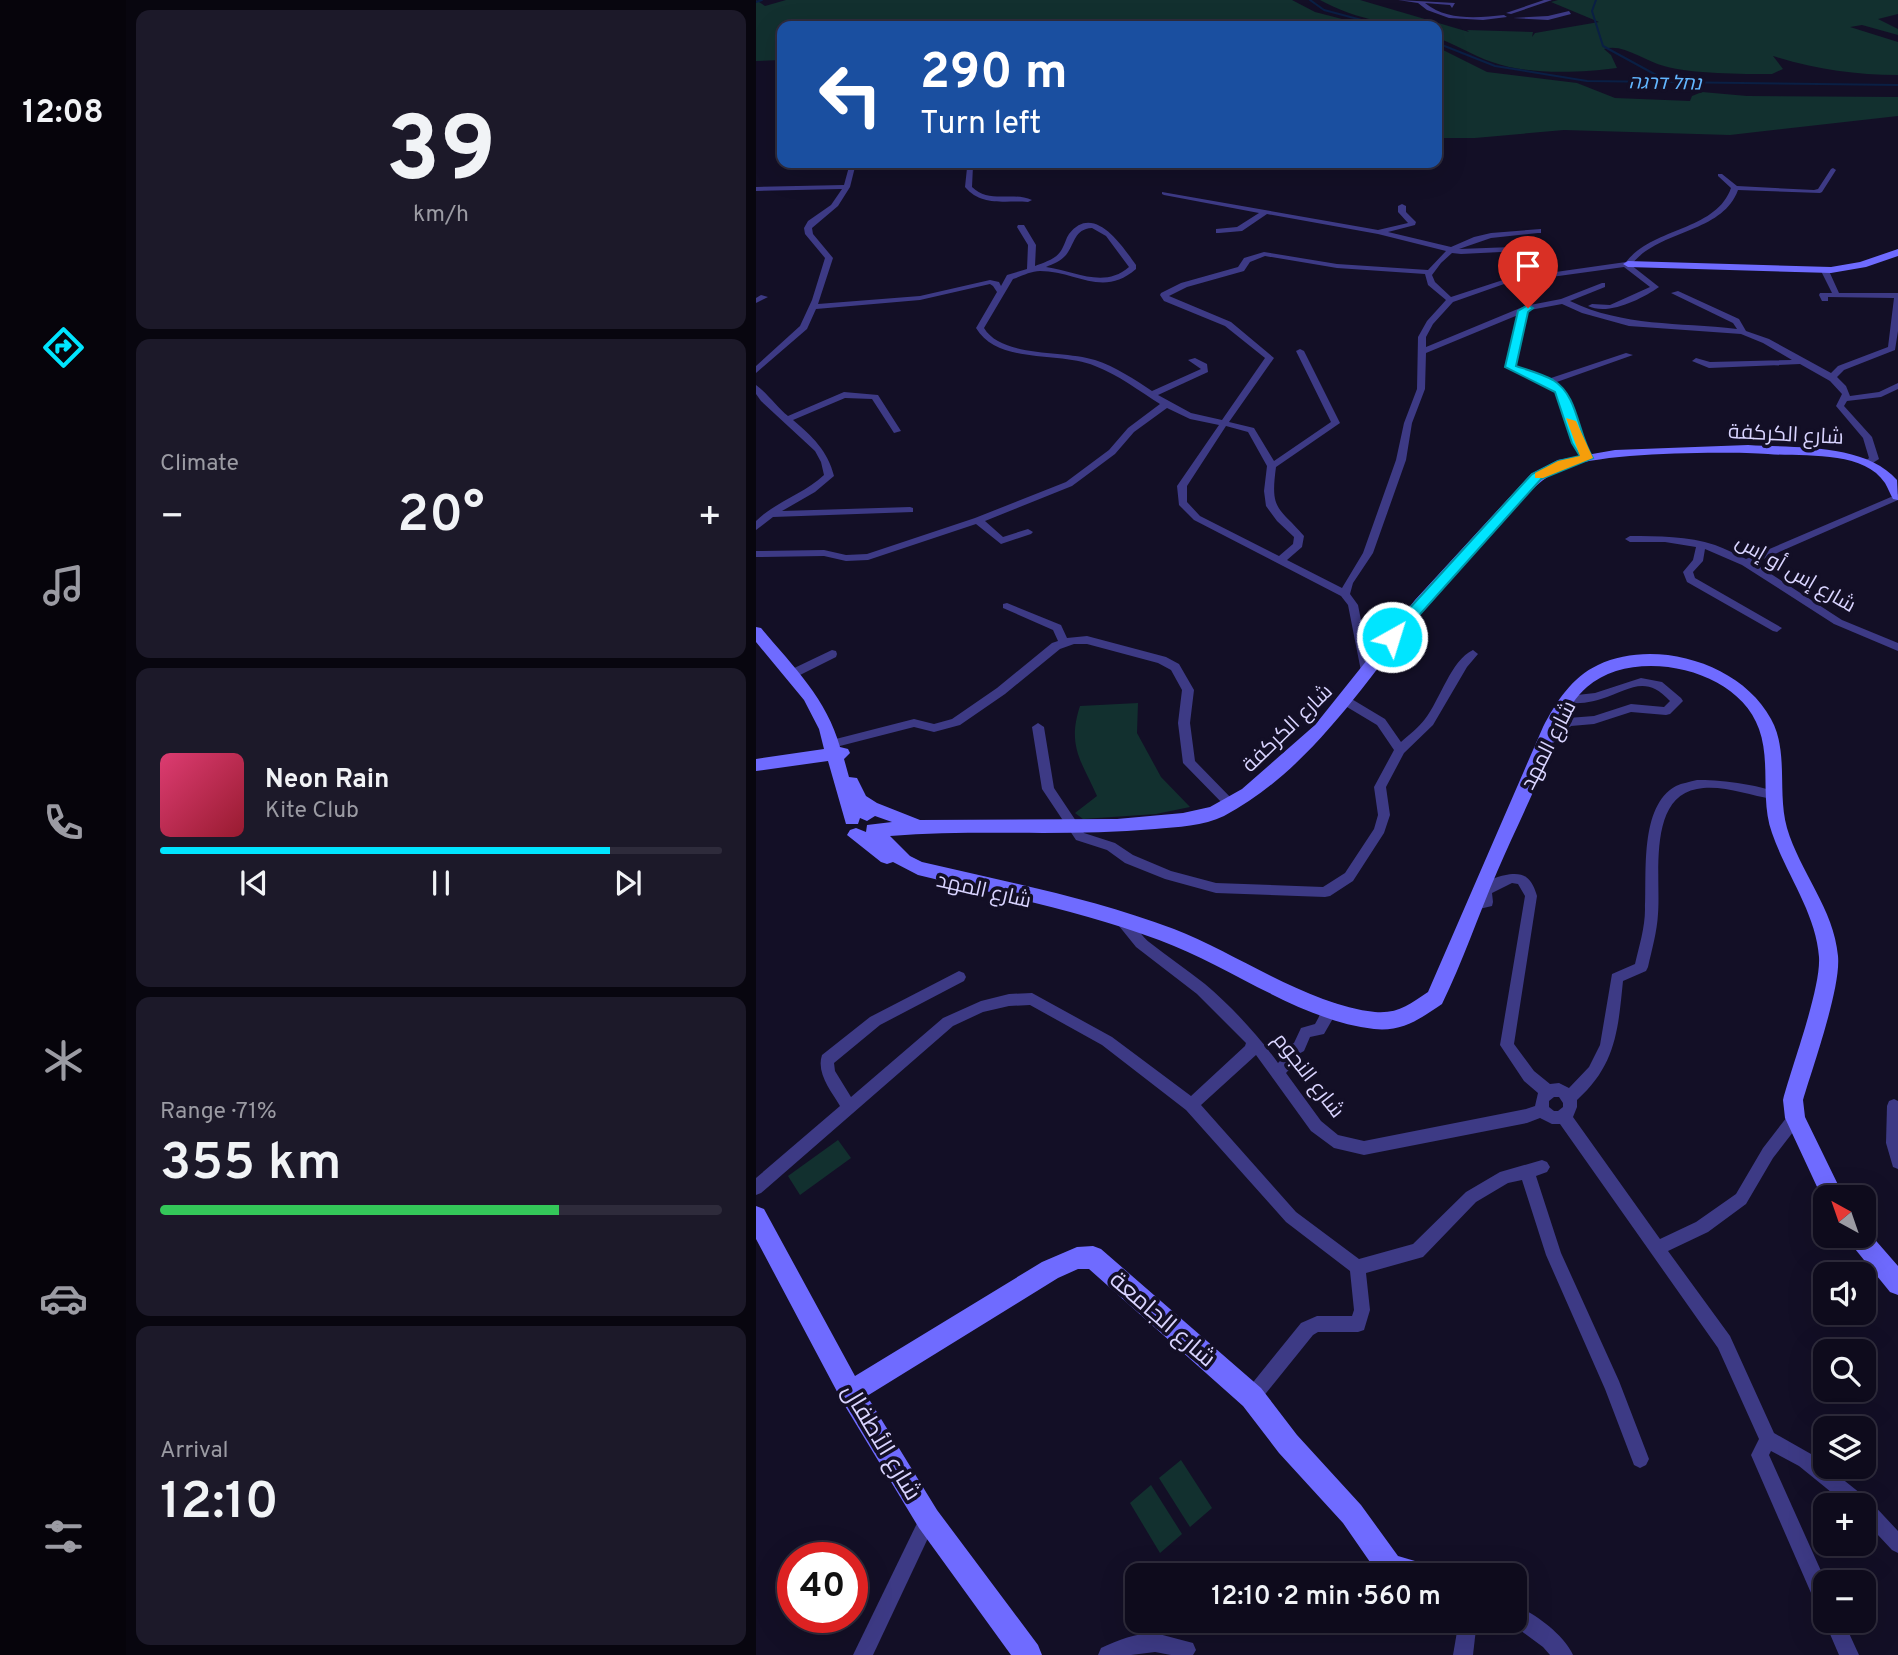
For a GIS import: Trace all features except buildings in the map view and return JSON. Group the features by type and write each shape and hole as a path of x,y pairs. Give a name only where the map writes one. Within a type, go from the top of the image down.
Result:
{"street":[{"path":"1401,0 1452,6"},
{"path":"1506,15 1549,0"},
{"path":"1421,3 1431,10 1452,16 1516,15 1516,18 1548,18 1569,13"},
{"path":"756,370 800,331 813,307 829,258 809,234 808,228 834,206 844,191 851,168"},
{"path":"971,168 968,187 975,195 991,200 1028,200"},
{"path":"1720,174 1735,188 1814,192 1820,191 1833,170"},
{"path":"756,189 830,187 844,191"},
{"path":"1627,264 1637,250 1683,231 1721,209 1733,198 1735,188"},
{"path":"1164,193 1378,232 1450,250 1541,248"},
{"path":"1378,232 1411,225 1412,222 1402,212 1402,206"},
{"path":"1219,231 1239,229 1265,212"},
{"path":"813,307 920,298 1043,268 1078,278 1101,280 1124,274 1133,267 1105,231 1094,226 1074,232 1063,254 1031,270"},
{"path":"1021,227 1032,245 1031,270"},
{"path":"1450,300 1428,279 1429,272 1450,250 1477,236 1538,231"},
{"path":"1345,594 1348,583 1368,553 1401,460 1406,431 1421,389 1426,328 1450,300 1506,281 1627,264 1825,271 1863,265 1898,252"},
{"path":"1366,671 1353,605 1345,594 1282,559 1197,518 1182,503 1182,486 1270,358 1227,324 1167,299 1164,295 1184,285 1232,272 1241,268 1247,260 1264,254 1337,266 1429,272"},
{"path":"1592,306 1611,307 1655,288 1627,264"},
{"path":"1825,271 1836,294"},
{"path":"1012,276 1000,291 980,328 987,339 1010,349 1086,359 1106,367 1189,415 1251,430 1272,466 1267,493 1269,505 1299,536 1298,545 1282,559"},
{"path":"990,282 996,284 1000,291"},
{"path":"1422,352 1523,311 1563,301 1602,285"},
{"path":"1442,292 1463,294"},
{"path":"1675,293 1736,321 1744,332"},
{"path":"1825,299 1823,296 1836,294 1897,295 1896,350 1841,368 1831,378"},
{"path":"1563,301 1586,313 1632,326 1744,332 1804,363 1842,385 1846,394 1840,406 1867,438 1874,459 1868,463"},
{"path":"1523,311 1510,367 1548,382 1565,397 1578,443 1587,458"},
{"path":"1272,466 1336,423 1300,351"},
{"path":"1548,382 1629,355"},
{"path":"1153,394 1205,370 1204,366 1192,360"},
{"path":"1696,361 1710,365 1804,363"},
{"path":"1843,399 1881,394 1898,386"},
{"path":"756,388 820,453 829,477 817,487 768,514 756,527"},
{"path":"785,419 844,395 875,397 897,431"},
{"path":"756,554 824,553 846,558 868,557 978,520 1069,484 1112,452 1131,430 1167,403"},
{"name":"شارع الكركفة","path":"926,826 1117,826 1184,820 1214,813 1248,794 1282,765 1346,701 1366,671 1420,603 1536,477 1563,463 1615,454 1748,449 1843,456 1868,463 1894,480 1898,497"},
{"path":"1746,563 1898,497"},
{"path":"768,514 911,510"},
{"path":"978,520 1001,541 1028,532"},
{"name":"شارع إس أو إس","path":"1630,539 1665,539 1712,547 1746,563 1838,622 1898,647"},
{"path":"1700,545 1698,561 1688,572 1691,580 1777,628"},
{"path":"1007,606 1057,628 1064,642"},
{"path":"756,632 811,696 863,818"},
{"path":"756,765 835,751 914,723 934,728 956,722 1002,691 1064,642 1087,640 1162,660 1175,667 1188,690 1184,723 1189,763 1230,804"},
{"path":"792,674 832,654"},
{"path":"1038,727 1048,789 1080,837 1111,846 1129,859 1190,882 1216,888 1325,892 1349,877 1380,830 1384,815 1380,788 1400,750 1429,722 1463,664 1473,654"},
{"name":"شارع المهد","path":"863,818 899,866 935,880 1122,921 1168,935 1311,1001 1363,1018 1398,1020 1435,998 1544,744 1568,700 1584,681 1609,666 1628,660 1669,660 1702,668 1751,702 1764,720 1771,738 1772,794 1779,830 1819,922 1830,964 1793,1100 1795,1118 1827,1185"},
{"path":"1544,744 1568,722 1594,720 1631,708 1666,711 1676,701 1658,685 1638,680 1598,696 1568,700"},
{"path":"1346,701 1381,722 1400,750"},
{"path":"1568,1098 1588,1083 1608,1053 1617,978 1641,967 1652,910 1650,877 1654,824 1676,792 1697,784 1772,794"},
{"path":"863,818 890,815 926,826"},
{"path":"863,818 926,826"},
{"name":"شارع المهد","path":"863,818 904,861 918,868 1108,913 1122,921"},
{"path":"894,851 894,845 926,826"},
{"path":"1475,905 1487,902 1485,891 1508,877 1518,877 1528,885 1531,896 1507,1045 1529,1076 1547,1091"},
{"name":"شارع النجوم","path":"1122,921 1141,943 1202,990 1254,1041 1316,1126 1334,1140 1364,1148 1527,1116 1543,1109"},
{"path":"849,1108 828,1072 827,1060 875,1021 959,977"},
{"path":"756,1188 948,1022 981,1007 1009,1000 1032,999 1134,1059 1191,1105 1291,1217 1357,1267 1362,1310 1358,1324 1318,1324 1307,1329 1252,1397"},
{"path":"1276,1073 1288,1063 1285,1054 1299,1047 1306,1032 1318,1030 1332,1008"},
{"path":"1191,1105 1251,1050 1254,1041"},
{"path":"1557,1090 1568,1098 1570,1110 1563,1116 1553,1117 1543,1109 1541,1097 1547,1091 1557,1090"},
{"path":"1894,1106 1893,1143 1898,1162"},
{"path":"1563,1116 1724,1342 1768,1439 1805,1460 1847,1493"},
{"path":"1657,1248 1702,1227 1741,1199 1768,1153 1795,1118"},
{"path":"1357,1267 1417,1251 1471,1197 1505,1177 1534,1170 1554,1255 1613,1387 1640,1459"},
{"name":"شارع الأطفال","path":"756,1217 851,1392 928,1519 1028,1655"},
{"path":"1869,1248 1897,1282"},
{"name":"شارع الجامعة","path":"851,1392 1051,1270 1086,1256 1093,1257 1252,1397 1288,1444 1352,1514 1386,1563"},
{"path":"1768,1439 1760,1455 1813,1575"},
{"path":"863,1655 928,1519"},
{"path":"1876,1520 1898,1544"},
{"path":"1527,1623 1550,1640 1563,1655"},
{"path":"1463,1655 1466,1633"},
{"path":"1839,1633 1849,1655"},
{"path":"1108,1655 1141,1641 1162,1642 1186,1650"}],"green space":[{"path":"756,0 765,6 786,0 1292,0 1315,12 1350,21 777,21 777,60 756,61"},
{"path":"1320,0 1360,0 1432,21 1383,21 1334,7"},
{"path":"1558,0 1898,0 1898,14 1878,19 1898,29 1898,35 1862,25 1850,27 1898,42 1898,75 1835,70 1773,56 1783,69 1772,74 1703,72 1656,64 1619,48 1604,49 1611,55 1617,68 1570,72 1537,71 1506,66 1442,40 1442,24 1469,32 1467,30 1533,32 1532,37 1535,33 1599,22 1551,2"},
{"path":"1442,50 1487,72 1577,83 1615,98 1690,101 1692,96 1702,92 1747,96 1898,97 1898,116 1730,135 1564,130 1475,138 1442,138"},
{"path":"1138,703 1137,733 1161,777 1190,807 1156,814 1083,819 1075,813 1097,796 1075,743 1080,706"},
{"path":"838,1140 851,1158 800,1195 788,1176"},
{"path":"1181,1460 1212,1508 1190,1527 1159,1478"},
{"path":"1151,1485 1182,1534 1160,1553 1130,1503"}],"waterway":[{"path":"756,2 762,0"},
{"name":"נחל דרגה","path":"1310,0 1324,10 1365,21"},
{"path":"1596,0 1592,11 1603,46 1669,82"},
{"name":"נחל דרגה","path":"1442,45 1495,66 1587,81 1898,85"}],"slow traffic":[{"path":"1539,475 1563,463 1587,458 1570,421"}],"route":[{"path":"1392,637 1536,477 1563,463 1587,458 1568,416 1565,397 1548,382 1510,367 1523,311 1528,308"}]}
